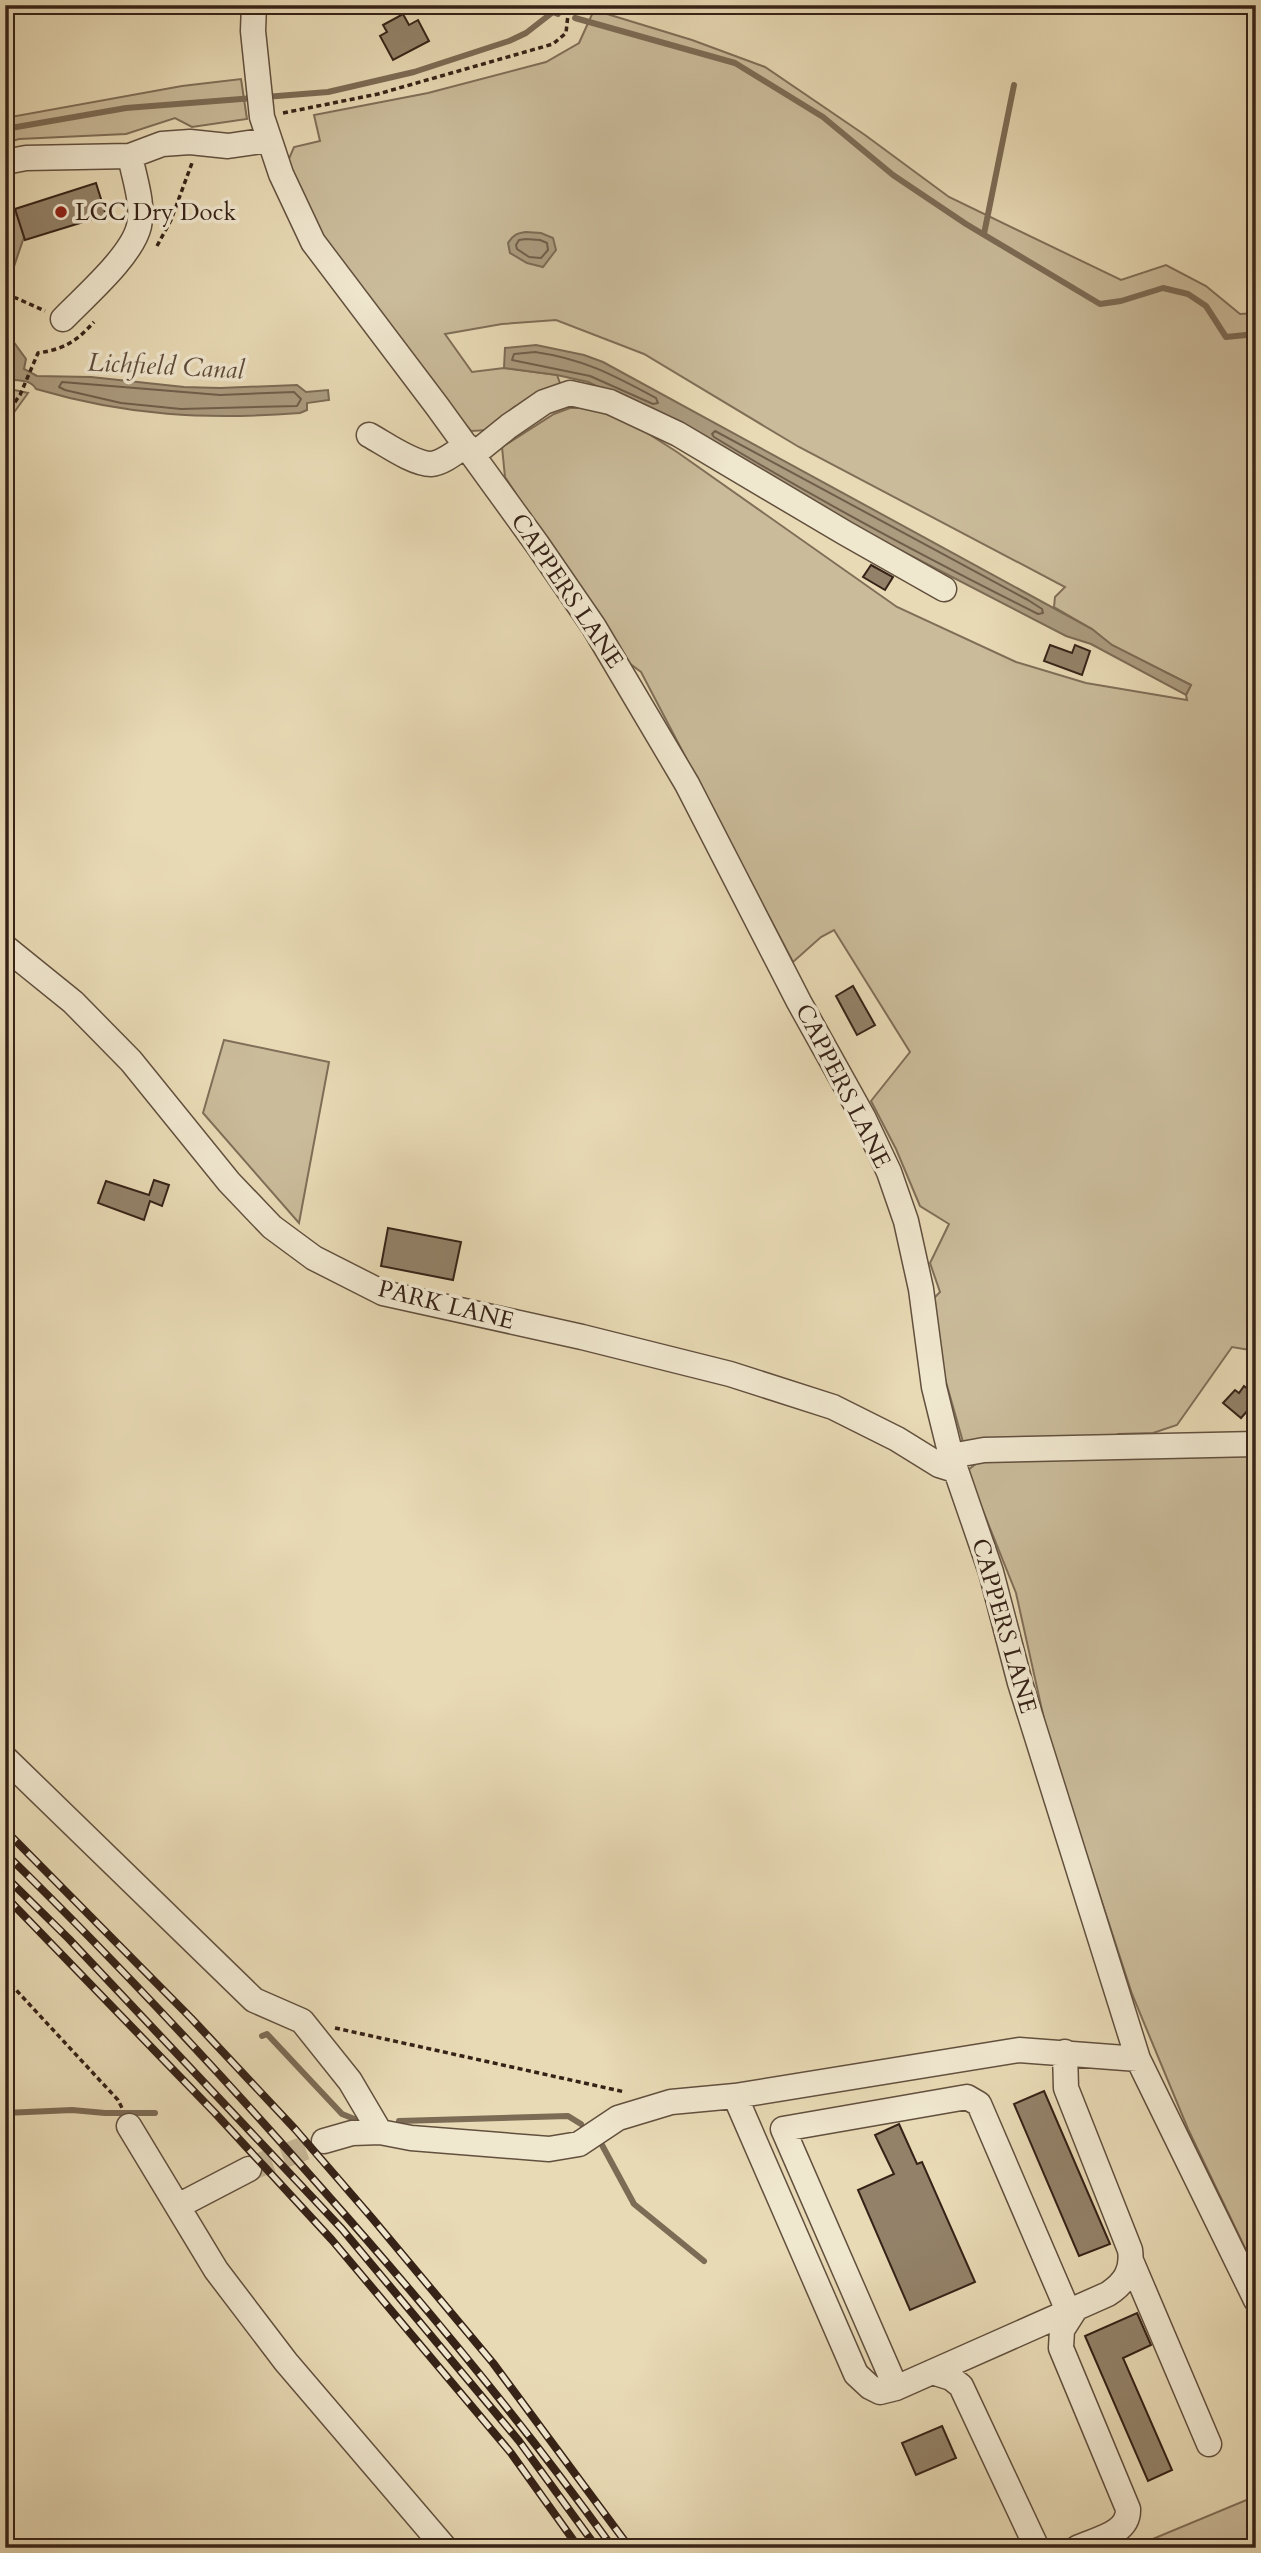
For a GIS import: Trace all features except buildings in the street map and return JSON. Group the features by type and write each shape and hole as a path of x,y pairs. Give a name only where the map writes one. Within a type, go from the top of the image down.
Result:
{"street":[{"name":"CAPPERS LANE","path":"254,5 256,69 266,129 281,174 313,242 437,406 594,627 687,784 799,1002 863,1117 889,1172 906,1221 921,1289 934,1387 953,1463 991,1572 1020,1682 1138,2059 1256,2300"},
{"path":"5,162 26,158 130,156 162,144 190,142 228,146 266,129"},
{"path":"63,319 122,257 139,225 139,200 130,156"},
{"path":"369,435 408,457 430,464 469,450 544,402 570,393 610,402 678,434 944,589"},
{"name":"PARK LANE","path":"5,947 73,1002 131,1061 229,1182 272,1227 314,1258 383,1293 582,1337 730,1374 833,1407 897,1439 939,1465 953,1463"},
{"path":"953,1463 984,1450 1256,1444"},
{"path":"5,1758 254,2000 302,2021 350,2081 380,2132"},
{"path":"324,2141 352,2133 380,2132 411,2138 549,2149 579,2144 618,2118 671,2102 735,2096 1019,2050 1138,2059"},
{"path":"1065,2052 1066,2088 1130,2250 1132,2263 1209,2444"},
{"path":"735,2096 856,2374 880,2392 896,2388 1116,2288 1129,2273 1132,2263"},
{"path":"896,2388 783,2129 955,2098 967,2097 979,2104 1072,2310"},
{"path":"129,2126 216,2270 286,2362 445,2548"},
{"path":"178,2206 249,2169"},
{"path":"1072,2310 1062,2330 1061,2348 1128,2509 1129,2519 1121,2529 1077,2548"},
{"path":"932,2372 951,2378 961,2386 1037,2548"}],"path":[{"path":"266,129 553,44 566,33 569,5"},
{"path":"5,297 63,319"},
{"path":"5,416 20,395 38,353"},
{"path":"5,1978 118,2100"},
{"path":"302,2021 630,2093"}],"shaded area":[{"path":"594,10 692,40 765,67 865,135 949,197 1121,280 1166,265 1206,286 1240,314 1256,313 1256,1351 1232,1347 1177,1425 1153,1433 1118,1434 1111,1441 963,1442 942,1368 933,1299 940,1292 930,1263 949,1224 920,1206 896,1149 871,1101 910,1052 834,930 821,937 793,962 641,672 625,660 505,477 502,447 554,414 570,408 590,408 630,422 677,452 897,607 1016,662 1086,683 1187,700 1186,695 1191,685 1111,645 1092,629 1054,607 1055,597 1065,587 799,447 644,354 556,320 502,324 445,334 472,372 504,368 557,375 562,389 514,407 500,424 489,430 471,431 322,237 288,161 294,147 320,141 314,115 428,93 546,62 579,43"},
{"path":"241,79 247,119 192,127 175,118 126,134 19,139 5,143 5,118 182,86"},
{"path":"5,388 28,393 5,425"},
{"path":"224,1040 329,1062 299,1223 203,1113"},
{"path":"1256,1454 1256,2271 1188,2129 1132,1994 1048,1737 1016,1593 967,1471 983,1458"},
{"path":"1256,2496 1256,2548 1131,2548"}],"water":[{"path":"5,212 17,215 24,237 7,287 5,287"},
{"path":"526,232 541,233 553,238 556,250 543,267 527,263 510,253 510,240"},
{"path":"5,318 13,341 26,359 24,369 37,376 91,377 184,387 297,385 306,392 328,390 329,400 307,403 307,410 300,413 199,416 135,410 70,398 36,389 26,382 5,379"},
{"path":"536,345 584,355 603,362 1092,629 1112,645 1191,685 1186,695 1091,644 1066,636 871,535 624,399 588,382 504,368 505,348"}],"waterway":[{"path":"265,97 328,92 414,72 509,41 526,33 553,12 558,14"},
{"path":"575,18 735,63 823,117 893,175 966,224 1100,304 1121,301 1163,288 1188,294 1206,306 1226,337 1256,334"},
{"path":"984,234 1014,85"},
{"path":"5,129 126,108 254,98"},
{"path":"262,2036 267,2034 342,2114 357,2120"},
{"path":"5,2113 72,2110 155,2113"},
{"path":"399,2121 568,2116 581,2124"},
{"path":"602,2145 634,2204 704,2261"}],"tunnel":[{"path":"249,2169 324,2141"}],"railway":[{"path":"5,1830 191,2018 295,2129 493,2363 630,2548"},
{"path":"5,1853 168,2019 362,2234 509,2410 613,2548"},
{"path":"5,1876 69,1939 342,2229 519,2441 597,2548"},
{"path":"5,1896 215,2113 332,2240 511,2453 579,2548"}],"place":[{"name":"LCC Dry Dock","path":"61,212"}],"water label":[{"name":"Lichfield Canal","path":"166,366"}]}
